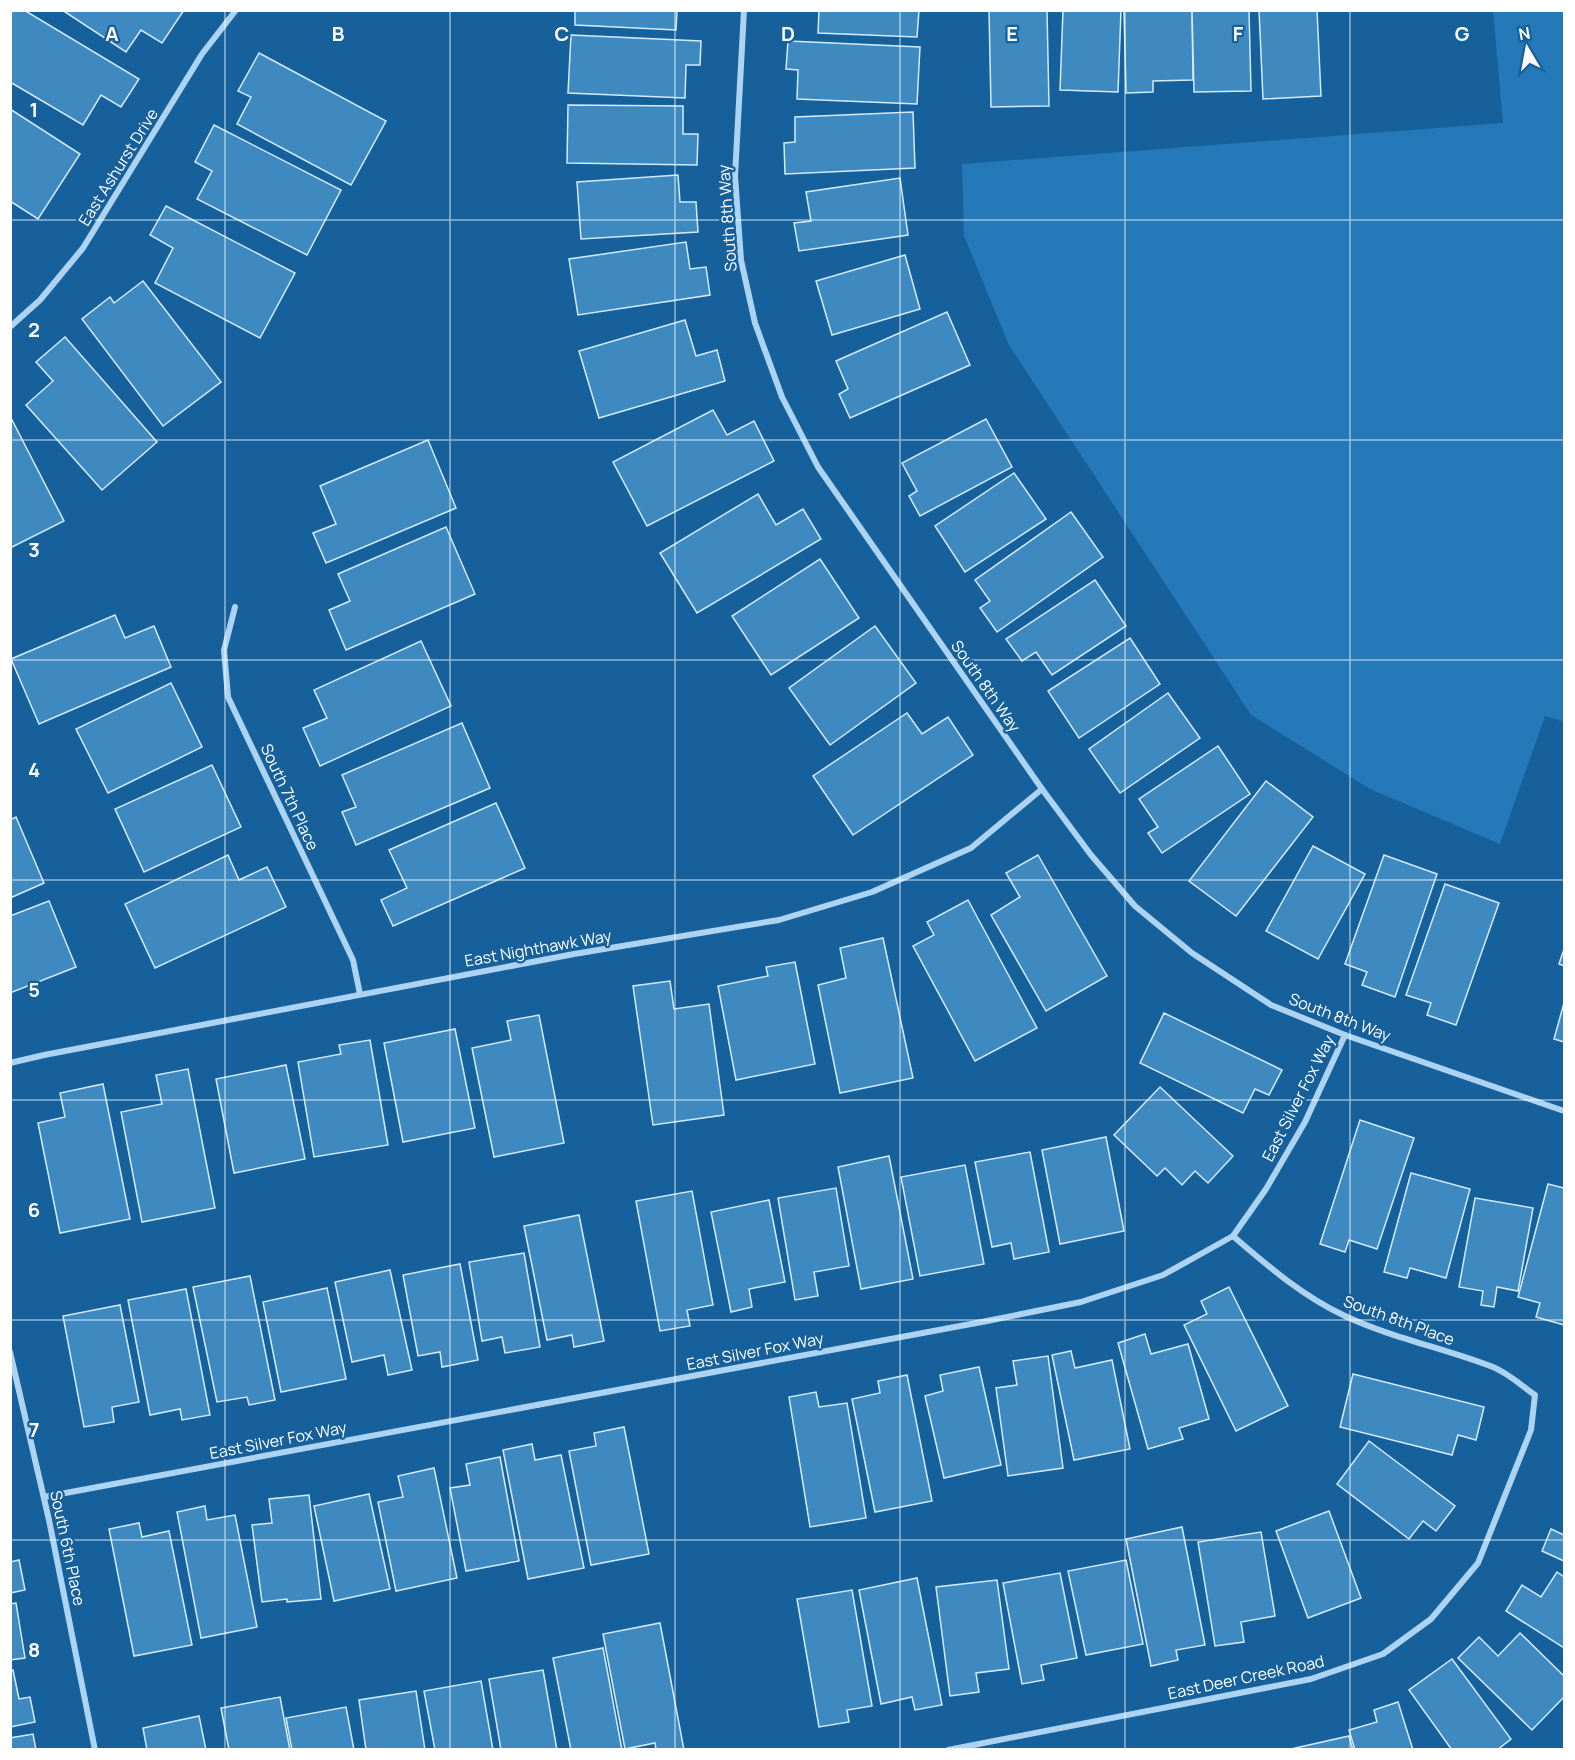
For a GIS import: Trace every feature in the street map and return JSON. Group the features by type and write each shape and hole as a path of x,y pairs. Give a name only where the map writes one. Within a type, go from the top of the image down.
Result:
{"street":[{"name":"East Ashurst Drive","path":"10,327 40,300 83,248 202,54 236,10"},
{"name":"South 8th Way","path":"744,10 735,176 741,260 755,323 782,396 818,467 1042,789 1091,855 1134,906 1192,953 1271,1005 1345,1035 1564,1111"},
{"name":"South 7th Place","path":"235,607 224,650 228,697 353,960 360,994"},
{"name":"East Nighthawk Way","path":"10,1063 574,954 779,920 872,892 971,848 1042,789"},
{"name":"East Silver Fox Way","path":"44,1497 987,1321 1081,1302 1163,1275 1233,1236 1266,1189 1305,1122 1345,1035"},
{"name":"South 8th Place","path":"1233,1236 1299,1290 1345,1316 1495,1368 1535,1395"},
{"name":"South 6th Place","path":"10,1352 44,1497 95,1749"},
{"name":"East Deer Creek Road","path":"948,1749 1311,1680 1383,1654 1431,1620 1478,1563 1531,1430 1535,1395"}],"shaded area":[{"path":"1493,11 1564,11 1564,722 1545,716 1500,844 1370,789 1251,715 1009,345 964,236 962,164 1503,123"}],"building":[{"path":"13,10 24,10 139,79 121,107 101,95 83,125 10,82 10,15"},
{"path":"62,10 184,10 162,43 141,30 126,52"},
{"path":"575,10 677,10 676,30 575,25"},
{"path":"819,10 919,10 917,37 818,33"},
{"path":"989,10 1047,10 1049,106 991,107"},
{"path":"1063,10 1121,10 1118,92 1060,90"},
{"path":"1124,10 1192,10 1193,80 1153,81 1153,92 1126,93"},
{"path":"1192,10 1249,10 1251,91 1194,92"},
{"path":"1259,10 1317,10 1321,96 1263,99"},
{"path":"571,35 701,41 700,65 686,65 685,98 568,93"},
{"path":"788,41 920,47 917,104 797,99 798,70 786,69"},
{"path":"259,53 386,121 351,185 237,124 251,97 238,91"},
{"path":"568,105 683,106 683,134 698,134 697,165 567,163"},
{"path":"10,109 80,154 38,219 10,201"},
{"path":"913,112 915,168 785,174 784,143 795,142 795,117"},
{"path":"214,125 341,190 307,255 197,199 212,171 195,162"},
{"path":"678,175 680,202 696,202 698,232 581,239 577,182"},
{"path":"900,178 908,235 799,251 794,223 811,221 806,192"},
{"path":"166,206 295,273 260,338 155,283 173,248 150,235"},
{"path":"686,242 690,269 706,267 710,295 578,315 569,259"},
{"path":"905,255 920,309 832,335 816,281"},
{"path":"143,281 221,382 163,426 82,319 110,297 114,303"},
{"path":"947,312 970,365 850,418 839,394 848,389 836,361"},
{"path":"685,320 696,356 717,350 725,381 599,418 579,351"},
{"path":"65,337 157,442 102,490 26,405 53,381 36,362"},
{"path":"713,410 727,435 754,421 774,461 647,526 613,462"},
{"path":"10,416 64,521 10,548"},
{"path":"986,419 1012,467 920,516 909,496 917,491 902,463"},
{"path":"428,440 456,508 326,563 313,533 336,524 320,486"},
{"path":"1014,473 1046,519 965,572 935,526"},
{"path":"758,494 776,525 803,509 821,539 697,613 660,553"},
{"path":"1071,512 1103,557 997,632 980,608 990,601 975,580"},
{"path":"446,527 475,594 346,650 329,610 350,601 338,574"},
{"path":"820,559 859,618 771,675 732,616"},
{"path":"1095,580 1126,626 1052,675 1036,652 1022,661 1006,639"},
{"path":"115,615 125,638 154,626 171,667 39,724 11,659"},
{"path":"875,626 916,683 830,745 789,688"},
{"path":"1130,638 1160,684 1079,738 1048,691"},
{"path":"421,641 451,706 320,766 303,728 327,718 314,690"},
{"path":"171,683 202,747 108,793 76,729"},
{"path":"1168,693 1200,738 1120,793 1089,749"},
{"path":"907,713 922,734 948,717 973,755 853,835 813,776"},
{"path":"462,723 490,788 356,845 342,812 356,807 342,775"},
{"path":"1218,746 1250,794 1162,853 1148,833 1158,827 1139,799"},
{"path":"212,765 241,827 144,872 115,809"},
{"path":"1266,781 1313,817 1236,916 1189,881"},
{"path":"496,803 525,868 393,926 381,900 407,888 389,850"},
{"path":"16,817 44,883 10,898 10,820"},
{"path":"1313,846 1365,874 1318,959 1266,931"},
{"path":"228,855 239,880 267,867 286,907 155,968 125,904"},
{"path":"1038,855 1107,976 1046,1011 991,915 1020,897 1006,873"},
{"path":"1384,855 1437,874 1395,997 1362,985 1367,972 1345,964"},
{"path":"1445,884 1499,903 1456,1025 1427,1015 1431,1003 1406,995"},
{"path":"968,900 1037,1028 975,1061 913,946 934,935 927,922"},
{"path":"49,901 76,967 10,993 10,916"},
{"path":"883,938 913,1078 840,1093 818,985 846,978 840,948"},
{"path":"1564,949 1564,966 1559,964"},
{"path":"795,962 815,1064 736,1080 718,986 768,976 766,967"},
{"path":"670,981 674,1009 709,1004 724,1115 653,1125 633,986"},
{"path":"1564,1003 1564,1042 1554,1039"},
{"path":"1164,1013 1282,1070 1269,1095 1255,1089 1243,1113 1140,1063"},
{"path":"539,1015 564,1143 494,1157 472,1048 511,1040 507,1021"},
{"path":"455,1029 475,1128 403,1142 384,1043"},
{"path":"370,1040 388,1145 314,1157 298,1062 341,1054 339,1045"},
{"path":"286,1065 305,1159 234,1173 216,1079"},
{"path":"188,1069 215,1208 142,1222 121,1112 162,1104 156,1075"},
{"path":"103,1084 130,1219 60,1233 38,1123 65,1117 60,1093"},
{"path":"1160,1087 1233,1156 1208,1183 1195,1171 1182,1185 1165,1168 1157,1176 1114,1135"},
{"path":"1360,1120 1414,1138 1377,1249 1349,1240 1345,1252 1320,1244"},
{"path":"1106,1137 1124,1231 1060,1244 1042,1150"},
{"path":"1030,1152 1049,1252 1014,1259 1011,1243 992,1247 975,1162"},
{"path":"889,1156 913,1279 861,1289 838,1167"},
{"path":"965,1165 984,1264 920,1276 901,1177"},
{"path":"1411,1173 1470,1189 1446,1278 1410,1268 1407,1278 1384,1272"},
{"path":"1548,1184 1564,1188 1564,1325 1536,1317 1540,1303 1518,1297"},
{"path":"836,1188 849,1266 814,1272 818,1296 795,1300 778,1198"},
{"path":"692,1191 713,1305 687,1310 690,1326 660,1331 636,1201"},
{"path":"1475,1198 1533,1208 1518,1291 1497,1287 1494,1307 1481,1305 1483,1291 1459,1287"},
{"path":"769,1200 785,1282 749,1289 752,1307 731,1312 711,1212"},
{"path":"579,1215 604,1341 574,1347 572,1335 547,1340 524,1226"},
{"path":"524,1253 540,1347 505,1353 502,1337 482,1341 469,1262"},
{"path":"460,1264 478,1360 442,1367 440,1352 418,1356 403,1275"},
{"path":"390,1270 412,1370 388,1375 384,1355 352,1362 335,1282"},
{"path":"250,1276 275,1400 249,1405 247,1397 217,1402 193,1287"},
{"path":"1229,1287 1288,1406 1236,1431 1184,1325 1207,1314 1201,1301"},
{"path":"327,1288 346,1379 281,1392 263,1302"},
{"path":"186,1289 210,1415 182,1420 180,1409 150,1415 128,1300"},
{"path":"120,1305 139,1402 112,1407 114,1422 84,1427 63,1316"},
{"path":"1145,1334 1151,1354 1188,1344 1209,1419 1179,1428 1183,1439 1148,1449 1118,1343"},
{"path":"1071,1351 1075,1368 1112,1360 1130,1449 1074,1460 1052,1355"},
{"path":"1048,1356 1063,1468 1008,1476 996,1388 1017,1385 1013,1361"},
{"path":"979,1367 1001,1465 944,1478 925,1396 943,1391 940,1375"},
{"path":"1353,1374 1484,1407 1476,1440 1458,1435 1452,1455 1340,1427"},
{"path":"907,1375 932,1501 875,1512 852,1399 880,1393 878,1381"},
{"path":"816,1392 819,1407 847,1403 866,1518 810,1527 789,1397"},
{"path":"624,1427 649,1554 591,1565 569,1451 596,1446 594,1433"},
{"path":"1369,1441 1455,1506 1436,1531 1423,1521 1409,1539 1337,1484"},
{"path":"532,1444 535,1460 561,1455 584,1568 528,1579 503,1450"},
{"path":"500,1457 519,1561 466,1571 450,1488 470,1485 466,1464"},
{"path":"434,1468 457,1578 396,1591 378,1502 403,1497 398,1476"},
{"path":"369,1494 390,1589 334,1601 314,1506"},
{"path":"309,1495 321,1599 262,1602 252,1525 272,1523 269,1499"},
{"path":"205,1506 207,1520 235,1515 257,1627 201,1638 177,1512"},
{"path":"1329,1511 1361,1598 1308,1618 1276,1531"},
{"path":"139,1523 142,1537 169,1531 192,1645 134,1656 109,1529"},
{"path":"1182,1527 1205,1645 1176,1650 1178,1660 1151,1666 1126,1539"},
{"path":"1551,1529 1564,1535 1564,1561 1542,1551"},
{"path":"1261,1532 1275,1616 1241,1622 1244,1642 1215,1646 1198,1542"},
{"path":"19,1560 25,1590 10,1593 10,1562"},
{"path":"1126,1560 1143,1644 1086,1655 1068,1571"},
{"path":"1557,1572 1564,1577 1564,1648 1506,1611 1522,1585 1541,1597"},
{"path":"1060,1573 1077,1658 1041,1665 1044,1680 1022,1684 1003,1583"},
{"path":"917,1578 942,1705 915,1710 912,1697 881,1704 859,1590"},
{"path":"997,1580 1009,1669 976,1673 979,1692 950,1696 936,1587"},
{"path":"852,1590 872,1706 847,1710 849,1722 819,1727 797,1599"},
{"path":"16,1603 25,1658 10,1660 10,1604"},
{"path":"660,1623 684,1750 656,1750 655,1743 625,1749 603,1634"},
{"path":"1520,1633 1564,1676 1564,1697 1532,1730 1458,1658 1479,1637 1498,1656"},
{"path":"603,1648 622,1750 571,1750 553,1658"},
{"path":"1452,1659 1511,1739 1497,1750 1452,1750 1409,1690"},
{"path":"13,1670 19,1699 30,1697 35,1722 10,1727 10,1671"},
{"path":"543,1670 557,1750 501,1750 489,1679"},
{"path":"481,1681 493,1750 435,1750 424,1691"},
{"path":"416,1691 425,1750 366,1750 359,1700"},
{"path":"280,1697 290,1750 229,1750 221,1708"},
{"path":"1398,1702 1413,1750 1355,1750 1349,1730 1377,1722 1374,1710"},
{"path":"346,1707 354,1750 292,1750 286,1718"},
{"path":"199,1716 206,1750 147,1750 143,1728"},
{"path":"33,1734 36,1750 10,1750 10,1738"},
{"path":"1349,1736 1353,1750 1291,1749"}]}
